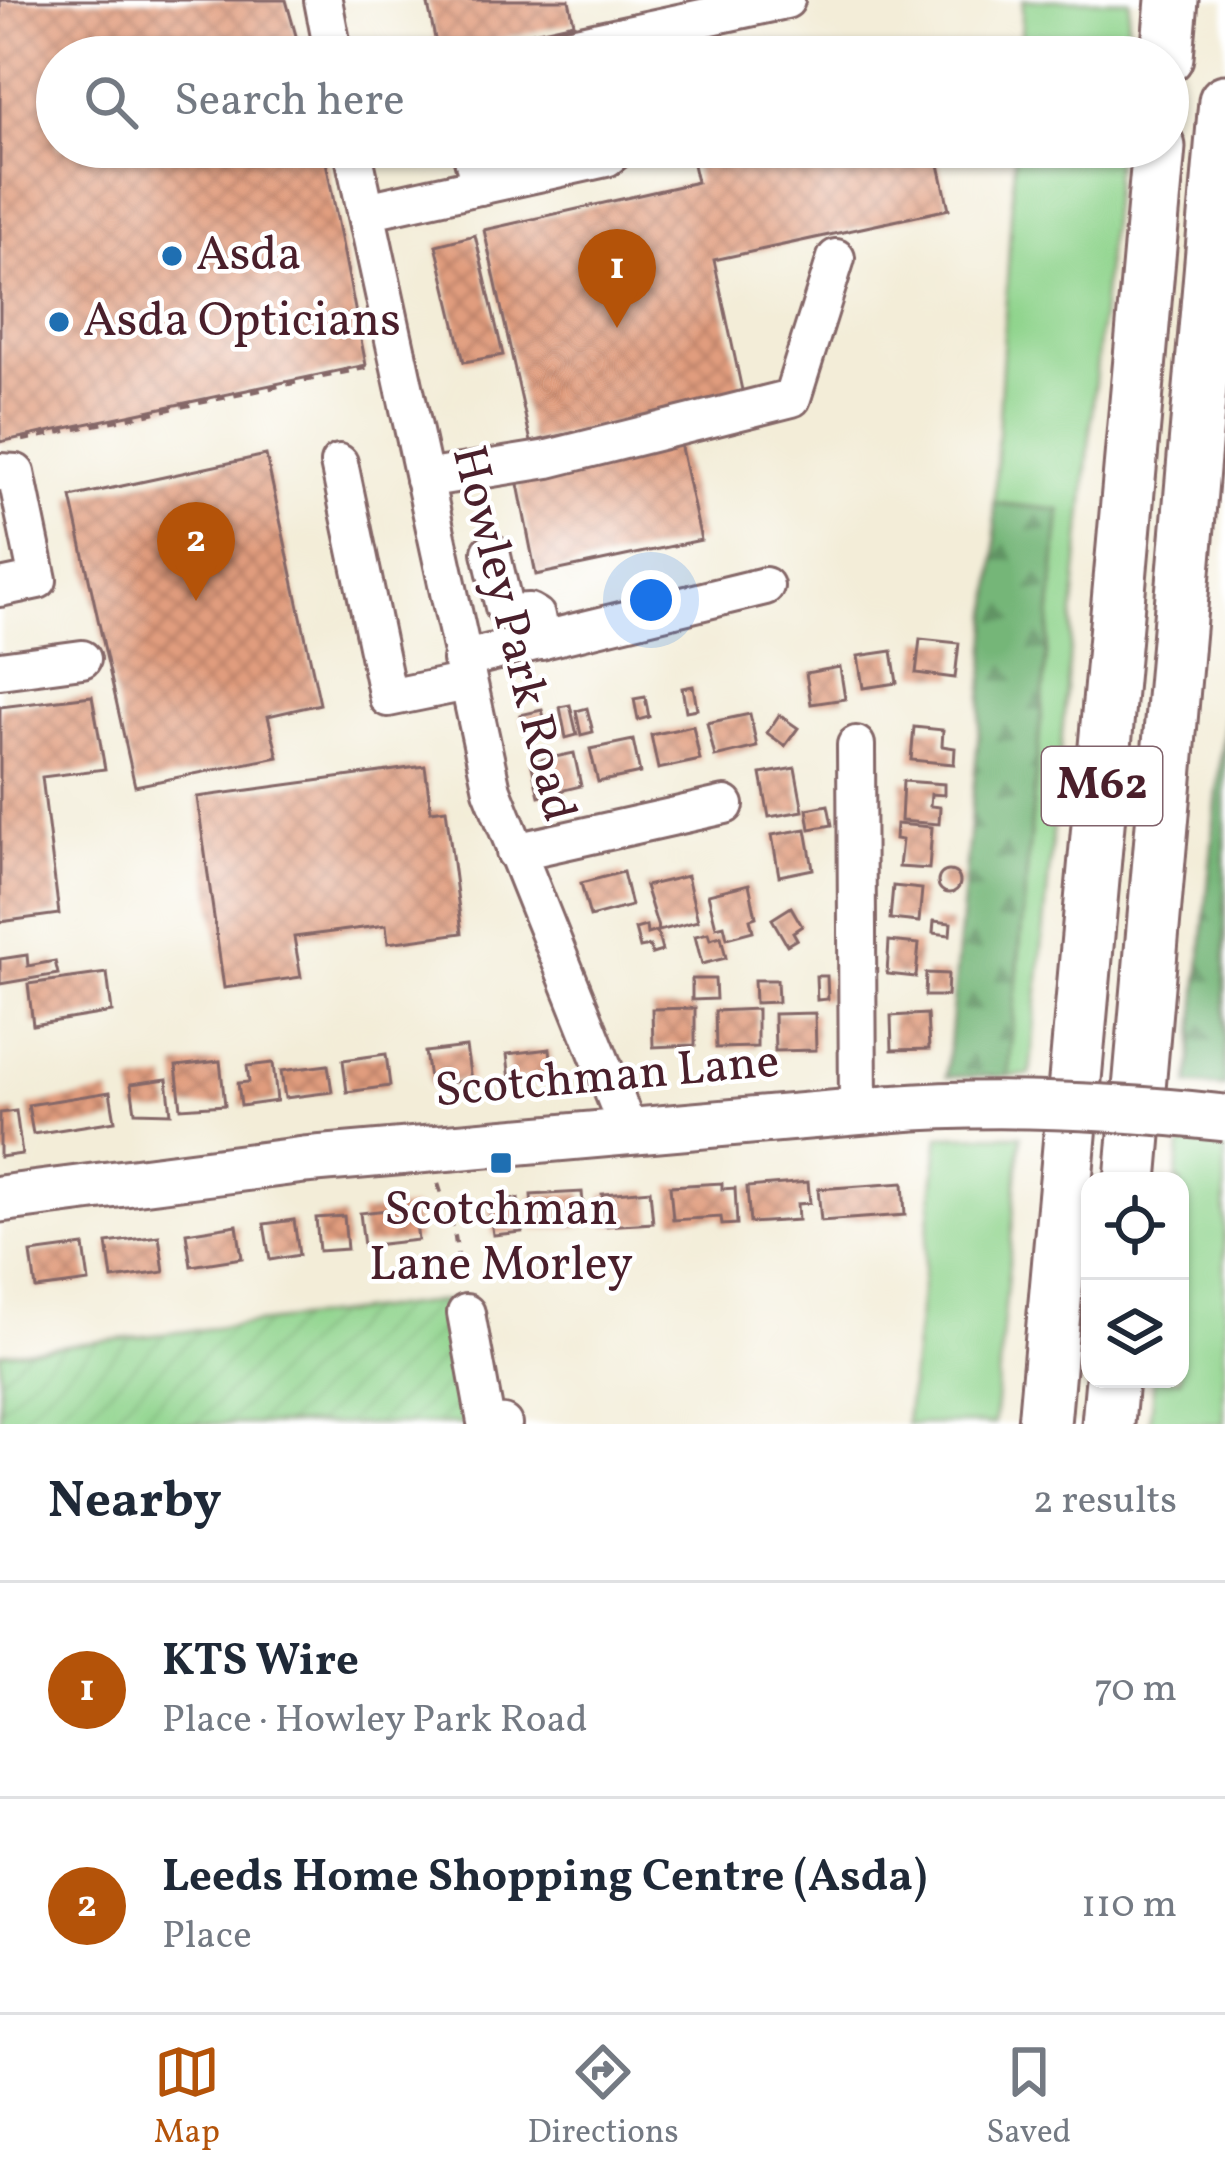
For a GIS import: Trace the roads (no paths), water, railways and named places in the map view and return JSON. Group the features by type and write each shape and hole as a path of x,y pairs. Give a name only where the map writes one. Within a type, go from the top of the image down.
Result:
{"highway":[{"path":"1169,36 1172,0"},
{"name":"M62","path":"1132,1172 1225,101"},
{"name":"M62","path":"1044,1424 1157,168"},
{"path":"1108,1424 1111,1388"}],"main road":[{"name":"Scotchman Lane","path":"0,1199 426,1147 943,1105 1107,1105 1225,1118"}],"street":[{"path":"323,0 330,36"},
{"path":"618,36 786,0"},
{"name":"Howley Park Road","path":"357,168 492,790 628,1129"},
{"path":"475,168 480,186"},
{"path":"366,211 561,168"},
{"path":"424,479 548,459 792,398 836,258"},
{"path":"338,463 388,698 541,641 765,586"},
{"path":"0,472 16,473 38,580 0,588"},
{"path":"491,552 504,607 509,613 536,616 541,641"},
{"path":"0,670 82,659"},
{"path":"856,745 873,1111"},
{"path":"514,852 725,805"},
{"path":"466,1313 486,1422 503,1424"}],"place":[{"name":"Asda","path":"172,256"},
{"name":"Asda Opticians","path":"59,322"},
{"name":"KTS Wire","path":"617,328"},
{"name":"Leeds Home Shopping Centre (Asda)","path":"196,601"},
{"name":"Scotchman Lane Morley","path":"501,1163"}]}
